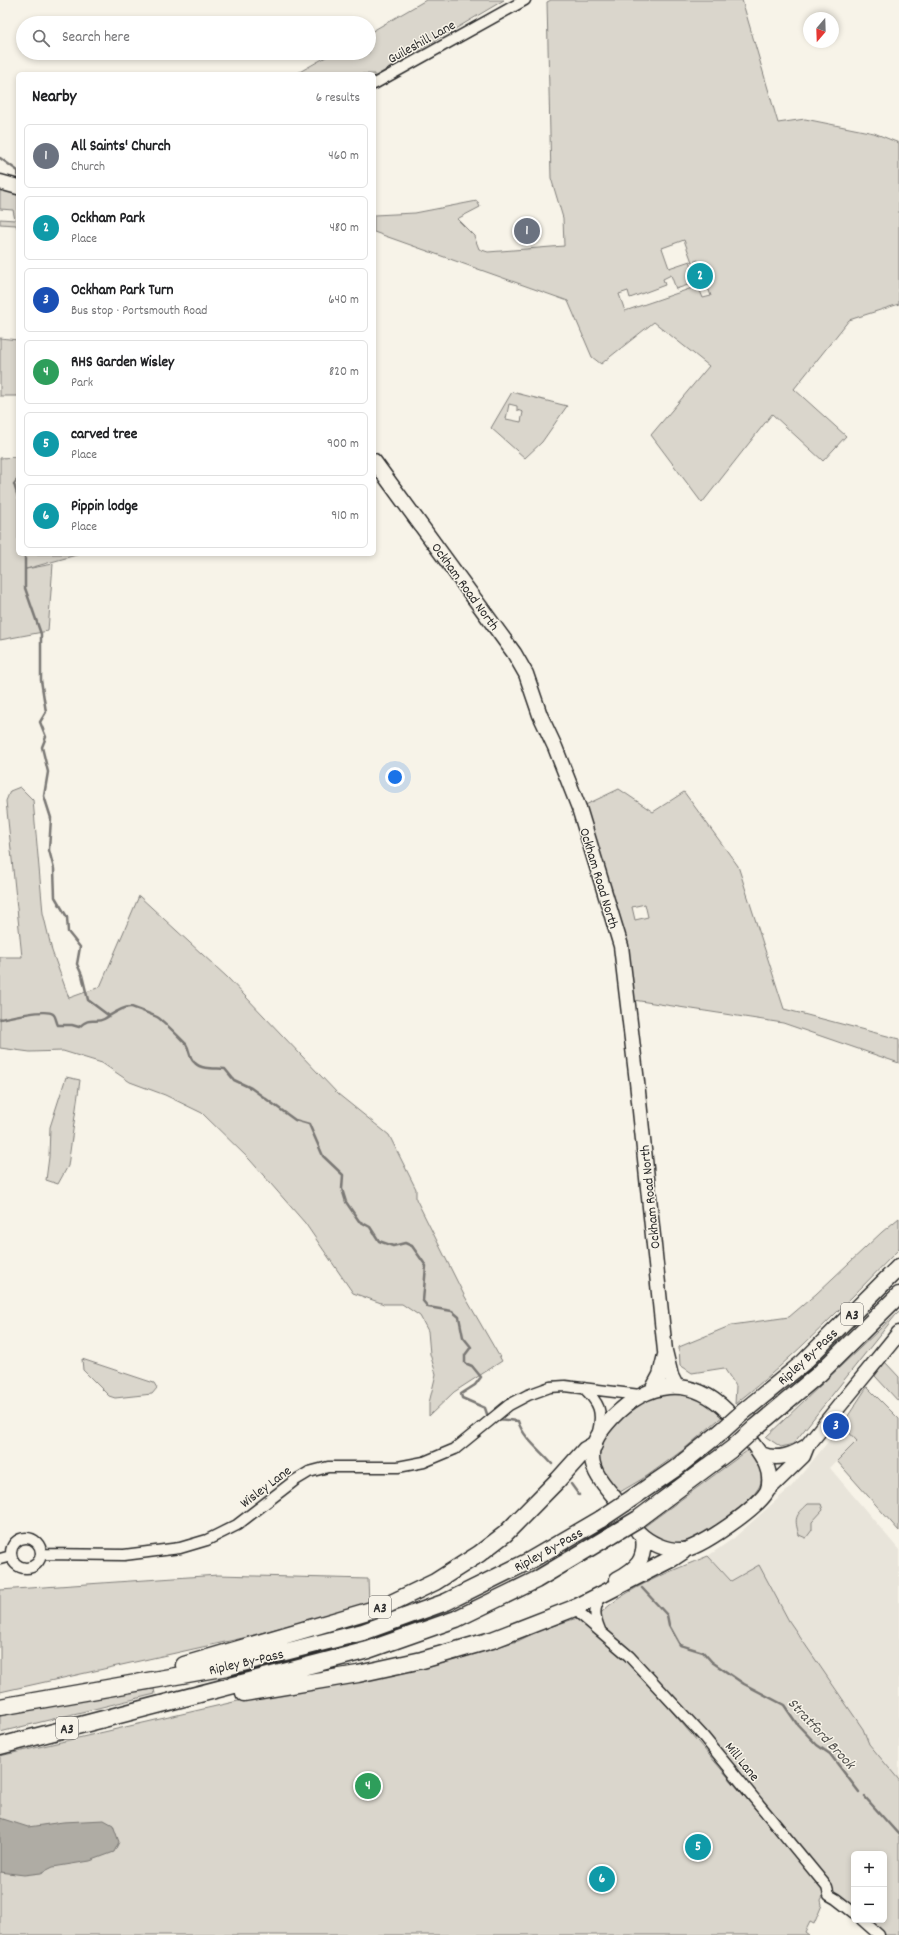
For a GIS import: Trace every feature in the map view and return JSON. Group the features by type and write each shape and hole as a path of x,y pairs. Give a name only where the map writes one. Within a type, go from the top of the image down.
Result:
{"highway":[{"name":"Ripley By-Pass","path":"119,1687 226,1667 363,1632 446,1602 529,1560 601,1518 619,1500 676,1468 804,1362 899,1266"},
{"name":"Ripley By-Pass","path":"134,1712 368,1650 456,1619 536,1580 614,1534 640,1529 819,1374 899,1295"},
{"name":"A3","path":"0,1707 119,1687 170,1669 385,1606 435,1582 471,1560 505,1534 596,1440"},
{"name":"A3","path":"0,1746 134,1712 358,1674 422,1660 492,1640 577,1607 671,1558 683,1550"}],"main road":[{"path":"0,182 16,186"},
{"name":"Ockham Road North","path":"376,464 489,617 517,658 526,674 538,710 580,808 621,946 637,1082 665,1351 671,1376 676,1386"},
{"path":"640,1529 658,1545 683,1550 695,1547 723,1530 764,1498 768,1490 803,1456 807,1446 899,1333"},
{"name":"Ockham Road North","path":"646,1392 660,1375 665,1351"},
{"path":"619,1500 594,1469 592,1459 596,1440 621,1409 646,1392 676,1386 691,1389 704,1394 727,1411"},
{"path":"768,1490 769,1475 757,1449 777,1458 797,1452 807,1446"},
{"path":"577,1607 579,1598 606,1585 635,1568 644,1551 640,1529"}],"street":[{"name":"Guileshill Lane","path":"376,83 525,0"},
{"name":"Wisley Lane","path":"42,1554 124,1555 180,1548 200,1542 237,1525 294,1481 309,1472 328,1467 398,1467 424,1462 455,1449 509,1405 528,1395 550,1387 565,1386 646,1392"},
{"path":"584,1388 599,1407 601,1420 596,1440"},
{"path":"24,1538 37,1542 40,1545 42,1554 41,1559 34,1566 25,1568 16,1564 11,1556 14,1544 24,1538"},
{"path":"0,1559 11,1556"},
{"path":"601,1632 594,1612 596,1603 602,1595"},
{"name":"Mill Lane","path":"577,1607 581,1615 629,1656 703,1736 827,1887 829,1895 851,1911"},
{"path":"866,1923 880,1935"}],"shaded area":[{"path":"426,0 504,0 376,76 376,72 300,72 321,60 376,60 376,29"},
{"path":"551,0 742,0 778,123 805,119 874,133 899,143 899,304 849,320 794,389 846,436 823,461 772,414 702,503 651,435 709,366 654,322 601,364 592,357 568,301 376,233 376,215 415,213 477,201 480,207 457,219 474,236 479,249 488,252 564,246 563,218 551,178 547,2","holes":["684,240 692,262 698,260 711,296 703,298 698,286 625,311 619,294 628,291 630,298 665,285 663,279 671,275 676,289 691,284 690,280 696,277 690,261 669,268 662,248"]},
{"path":"6,187 16,190 16,225 0,224 0,219 15,220 13,210 0,209 0,192"},
{"path":"0,338 16,340 16,396 0,396"},
{"path":"512,392 567,406 542,442 525,458 491,428","holes":["509,404 517,406 517,410 523,412 521,422 506,419"]},
{"path":"16,457 16,556 73,556 26,569 53,564 48,631 0,640 0,458"},
{"path":"20,787 33,800 43,913 52,951 69,998 100,987 139,896 227,977 338,1094 389,1135 416,1189 416,1199 464,1295 502,1361 454,1392 429,1416 429,1403 436,1374 430,1354 428,1331 420,1316 402,1304 384,1304 353,1293 305,1223 250,1160 202,1113 165,1095 130,1082 102,1063 63,1051 30,1052 0,1048 0,957 22,957 6,801 10,791"},
{"path":"619,789 653,812 684,792 738,866 784,1009 899,1039 899,1063 783,1023 627,999 579,808","holes":["645,904 648,917 635,920 632,907"]},
{"path":"66,1077 80,1080 68,1166 58,1184 46,1180 49,1157 50,1127"},
{"path":"899,1218 899,1249 799,1349 735,1404 736,1386 724,1368 692,1373 680,1365 679,1347 732,1325 789,1317"},
{"path":"899,1311 793,1444 781,1447 766,1437"},
{"path":"82,1359 154,1383 157,1388 152,1394 115,1398 109,1396 83,1370"},
{"path":"885,1362 899,1377 899,1402 875,1376"},
{"path":"867,1387 899,1419 899,1531 837,1461 857,1441 842,1425"},
{"path":"668,1392 697,1396 724,1415 683,1450 647,1476 615,1495 599,1470 597,1452 606,1434 640,1400"},
{"path":"842,1425 857,1440 830,1468 899,1550 899,1780 869,1744 862,1729 789,1621 759,1565 731,1581 708,1556 734,1538 791,1487"},
{"path":"751,1448 761,1470 762,1475 760,1485 755,1493 734,1512 705,1532 680,1544 667,1544 641,1529"},
{"path":"808,1504 821,1504 823,1510 812,1522 812,1530 806,1538 799,1535 796,1521 800,1512"},
{"path":"708,1556 731,1581 759,1565 789,1621 863,1729 869,1744 899,1780 899,1935 884,1935 870,1923 887,1923 887,1851 851,1851 851,1907 835,1894 830,1883 681,1705 632,1653 601,1625 600,1614 610,1605 636,1588 680,1567"},
{"path":"218,1575 368,1579 369,1603 243,1638 0,1692 0,1590"},
{"path":"574,1619 582,1620 633,1666 816,1880 824,1894 821,1900 822,1905 814,1924 810,1922 805,1932 809,1935 0,1935 0,1756 277,1692 420,1668 518,1641 540,1630"},
{"path":"154,1689 155,1694 0,1732 0,1713 73,1700"},
{"path":"0,1818 28,1827 63,1822 104,1820 113,1825 119,1842 114,1852 90,1861 53,1867 41,1873 24,1875 0,1872"}],"waterway":[{"path":"0,158 16,170"},
{"path":"16,482 14,484 16,490"},
{"path":"25,556 25,588 41,634 41,680 46,712 40,722 46,737 42,747 48,772 44,796 51,818 49,850 54,869 55,897 67,917 68,932 80,947 77,964 82,975 88,1000 108,1015"},
{"name":"Stratford Brook","path":"0,1019 49,1012 54,1015 58,1025 72,1025 79,1027 89,1021 104,1019 121,1009 133,1007 157,1017 164,1022 186,1044 193,1061 201,1067 225,1069 234,1080 251,1088 295,1120 309,1124 323,1156 343,1175 342,1189 346,1202 359,1221 370,1227 379,1241 393,1246 405,1243 412,1246 426,1266 423,1301 428,1307 452,1311 459,1317 463,1337 471,1347 465,1355 465,1363 472,1366 481,1377 475,1385 461,1394 462,1398 485,1408 488,1417 490,1418"},
{"name":"Stratford Brook","path":"497,1419 518,1421 528,1439 552,1464"},
{"name":"Stratford Brook","path":"571,1484 579,1495"},
{"name":"Stratford Brook","path":"642,1588 667,1615 669,1625 680,1645 703,1652 712,1662 744,1684 784,1705 797,1724 817,1745 830,1754 859,1792"},
{"name":"Stratford Brook","path":"865,1797 899,1835"}],"place":[{"name":"All Saints' Church","path":"527,231"},
{"name":"Ockham Park","path":"700,276"},
{"name":"Ockham Park Turn","path":"836,1426"},
{"name":"RHS Garden Wisley","path":"368,1786"},
{"name":"carved tree","path":"698,1847"},
{"name":"Pippin lodge","path":"602,1879"}]}
